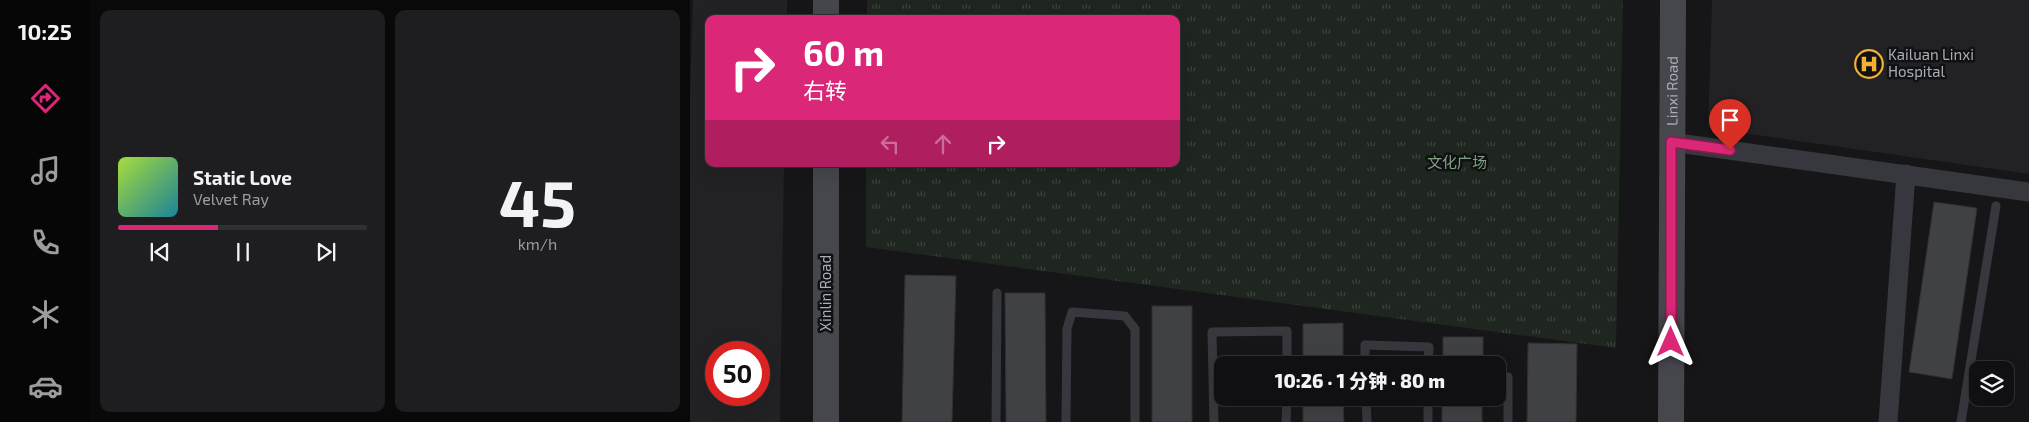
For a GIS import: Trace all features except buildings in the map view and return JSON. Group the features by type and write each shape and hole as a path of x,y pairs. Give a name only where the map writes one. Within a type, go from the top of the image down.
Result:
{"main road":[{"path":"826,0 826,15"},
{"name":"Linxi Road","path":"1671,422 1673,0"},
{"name":"Xinlin Road","path":"826,167 826,422"}],"street":[{"path":"1671,142 2029,192"},
{"path":"1888,422 1906,174"}],"lane":[{"path":"1961,422 1996,206"},
{"path":"996,422 997,292"},
{"path":"1066,422 1067,329 1072,312 1125,316 1135,329 1135,422"},
{"path":"1214,422 1212,332 1287,331 1287,356"},
{"path":"1365,356 1365,344 1429,347 1428,356"},
{"path":"1508,377 1508,422"},
{"path":"1286,422 1287,406"},
{"path":"1366,406 1366,422"},
{"path":"1428,406 1428,422"}],"shaded area":[{"path":"693,0 787,0 787,15 705,15 705,167 784,167 780,422 690,422 690,94"},
{"name":"Kailuan Linxi Hospital","path":"1712,0 2029,0 2029,174 1708,128"}],"green space":[{"name":"文化广场","path":"867,0 1623,0 1616,348 866,247 866,167 1180,167 1180,15 867,15"}],"place":[{"name":"Kailuan Linxi Hospital","path":"1869,64"}],"route":[{"path":"1671,342 1671,142 1730,150"}]}
